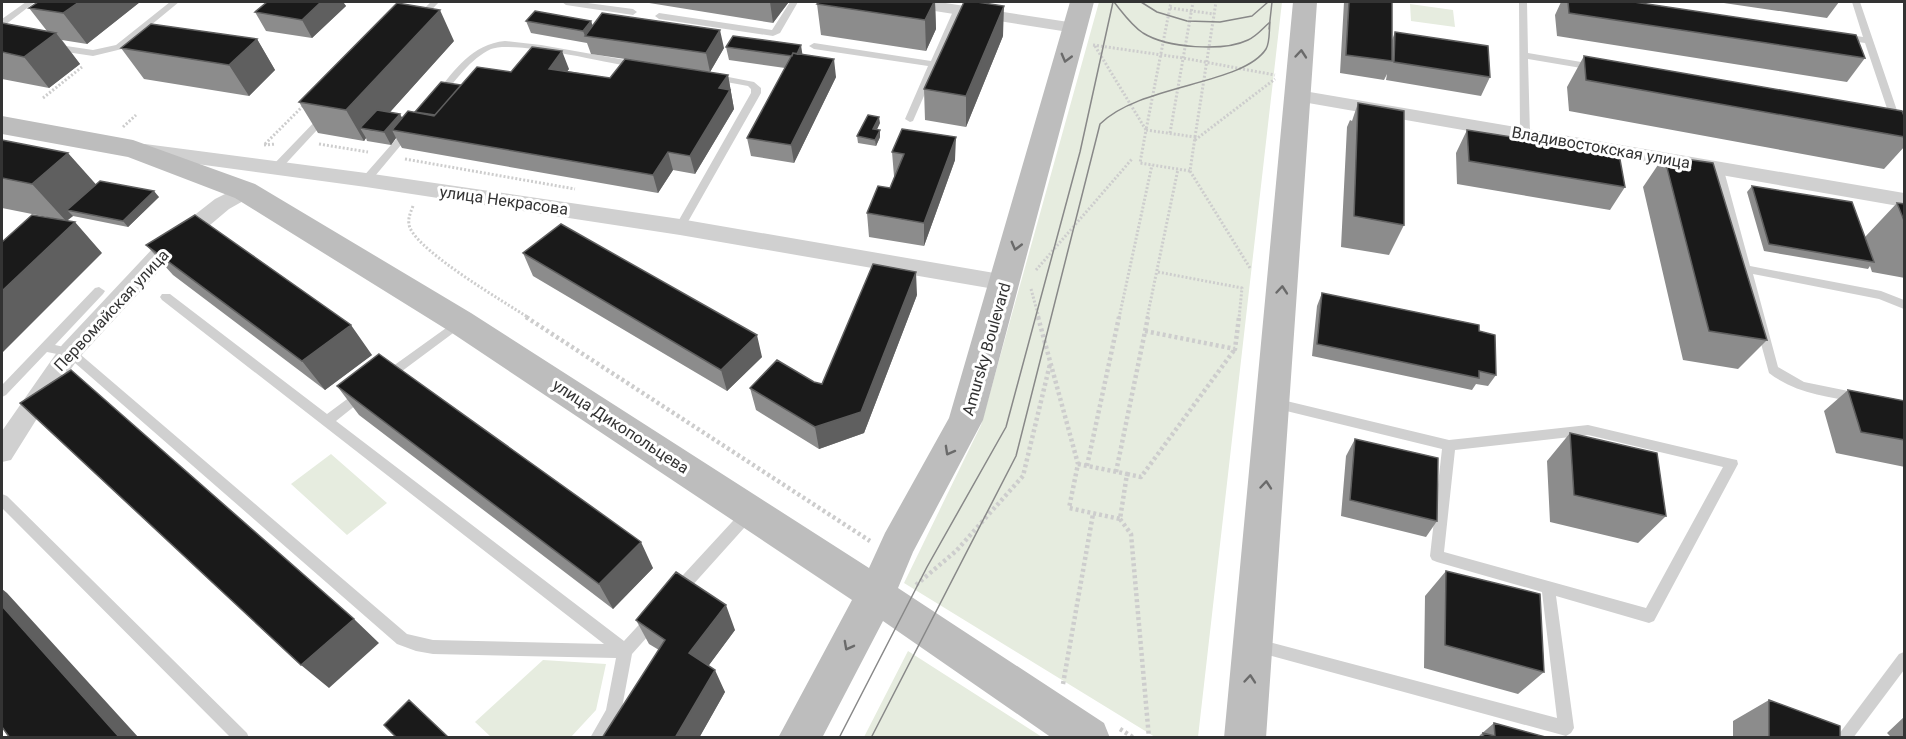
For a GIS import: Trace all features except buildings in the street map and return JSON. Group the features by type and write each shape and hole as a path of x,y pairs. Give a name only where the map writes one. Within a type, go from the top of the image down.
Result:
{"street":[{"path":"910,2 1085,30"},
{"path":"1245,738 1305,2"},
{"name":"Amursky Boulevard","path":"799,738 893,581 966,420 1022,280 1085,30"},
{"name":"Владивостокская улица","path":"1298,96 1905,200"},
{"name":"улица Некрасова","path":"2,125 133,149 366,180 1022,280"},
{"name":"улица Дикопольцева","path":"133,149 245,191 460,322 750,510 893,581 1089,738"},
{"name":"Первомайская улица","path":"2,452 39,394 70,352 163,252 222,204 245,191"}],"lane":[{"path":"2,23 32,2"},
{"path":"48,46 93,53 119,47 176,2"},
{"path":"412,24 435,2"},
{"path":"566,2 633,12"},
{"path":"659,16 773,33 777,31 794,2"},
{"path":"1523,2 1525,134"},
{"path":"1856,2 1900,119 1905,144"},
{"path":"910,119 958,9"},
{"path":"1834,35 1869,41"},
{"path":"431,104 468,62 494,45 505,43 645,66"},
{"path":"814,46 934,64"},
{"path":"1524,55 1605,69"},
{"path":"680,227 756,93 756,88 751,84 704,76"},
{"path":"275,169 337,103"},
{"path":"1884,116 1900,119"},
{"path":"366,180 416,121"},
{"path":"1718,167 1773,370 1781,377 1798,385 1873,400"},
{"path":"1747,269 1881,295 1905,306"},
{"path":"2,392 99,291"},
{"path":"166,297 625,651"},
{"path":"327,421 460,322"},
{"path":"44,347 70,352 402,639 433,646 625,651"},
{"path":"1273,403 1449,445 1588,430 1732,464 1649,616 1437,556 1449,445"},
{"path":"2,500 242,738"},
{"path":"597,738 612,713 625,651 750,510"},
{"path":"1253,644 1566,728 1548,587"},
{"path":"1843,738 1905,659"}],"path":[{"path":"1171,2 1140,163 1190,171"},
{"path":"1170,134 1193,2"},
{"path":"1216,2 1190,171 1250,268"},
{"path":"1170,8 1214,14"},
{"path":"1085,30 1161,55 1281,76 1266,83 1195,139 1146,130 1085,30"},
{"path":"43,98 101,51"},
{"path":"264,145 305,103"},
{"path":"1132,159 1022,280 1051,363 1078,464 1069,508 1120,519 1131,534 1149,738"},
{"path":"1087,466 1152,165"},
{"path":"1116,472 1178,169"},
{"path":"413,206 408,219 411,230 446,264 863,535 893,581 956,551 1023,477 1051,363"},
{"path":"1078,464 1141,477 1236,350 1242,288 1158,272"},
{"path":"1145,331 1236,350"},
{"path":"1120,519 1127,474"},
{"path":"1062,692 1093,514"}],"shaded area":[{"path":"1099,2 1282,2 1198,737 1155,737 904,583 981,425"},
{"path":"1410,4 1453,10 1455,27 1411,21"},
{"path":"331,454 387,503 347,535 291,484"},
{"path":"908,651 1042,737 864,737"},
{"path":"543,660 606,664 596,710 571,737 491,737 475,722"}],"tram line":[{"path":"839,738 927,567 1006,427 1080,152 1113,2"},
{"path":"1114,2 1131,23 1143,33 1166,42 1195,47 1237,44 1248,40 1270,22"},
{"path":"1141,2 1157,12 1187,21 1220,22 1252,16 1268,2"},
{"path":"1270,22 1272,2"},
{"path":"871,738 1016,456 1100,124 1118,111 1140,100 1214,78 1254,61 1266,49 1270,22"},
{"path":"1269,29 1270,22"}]}
